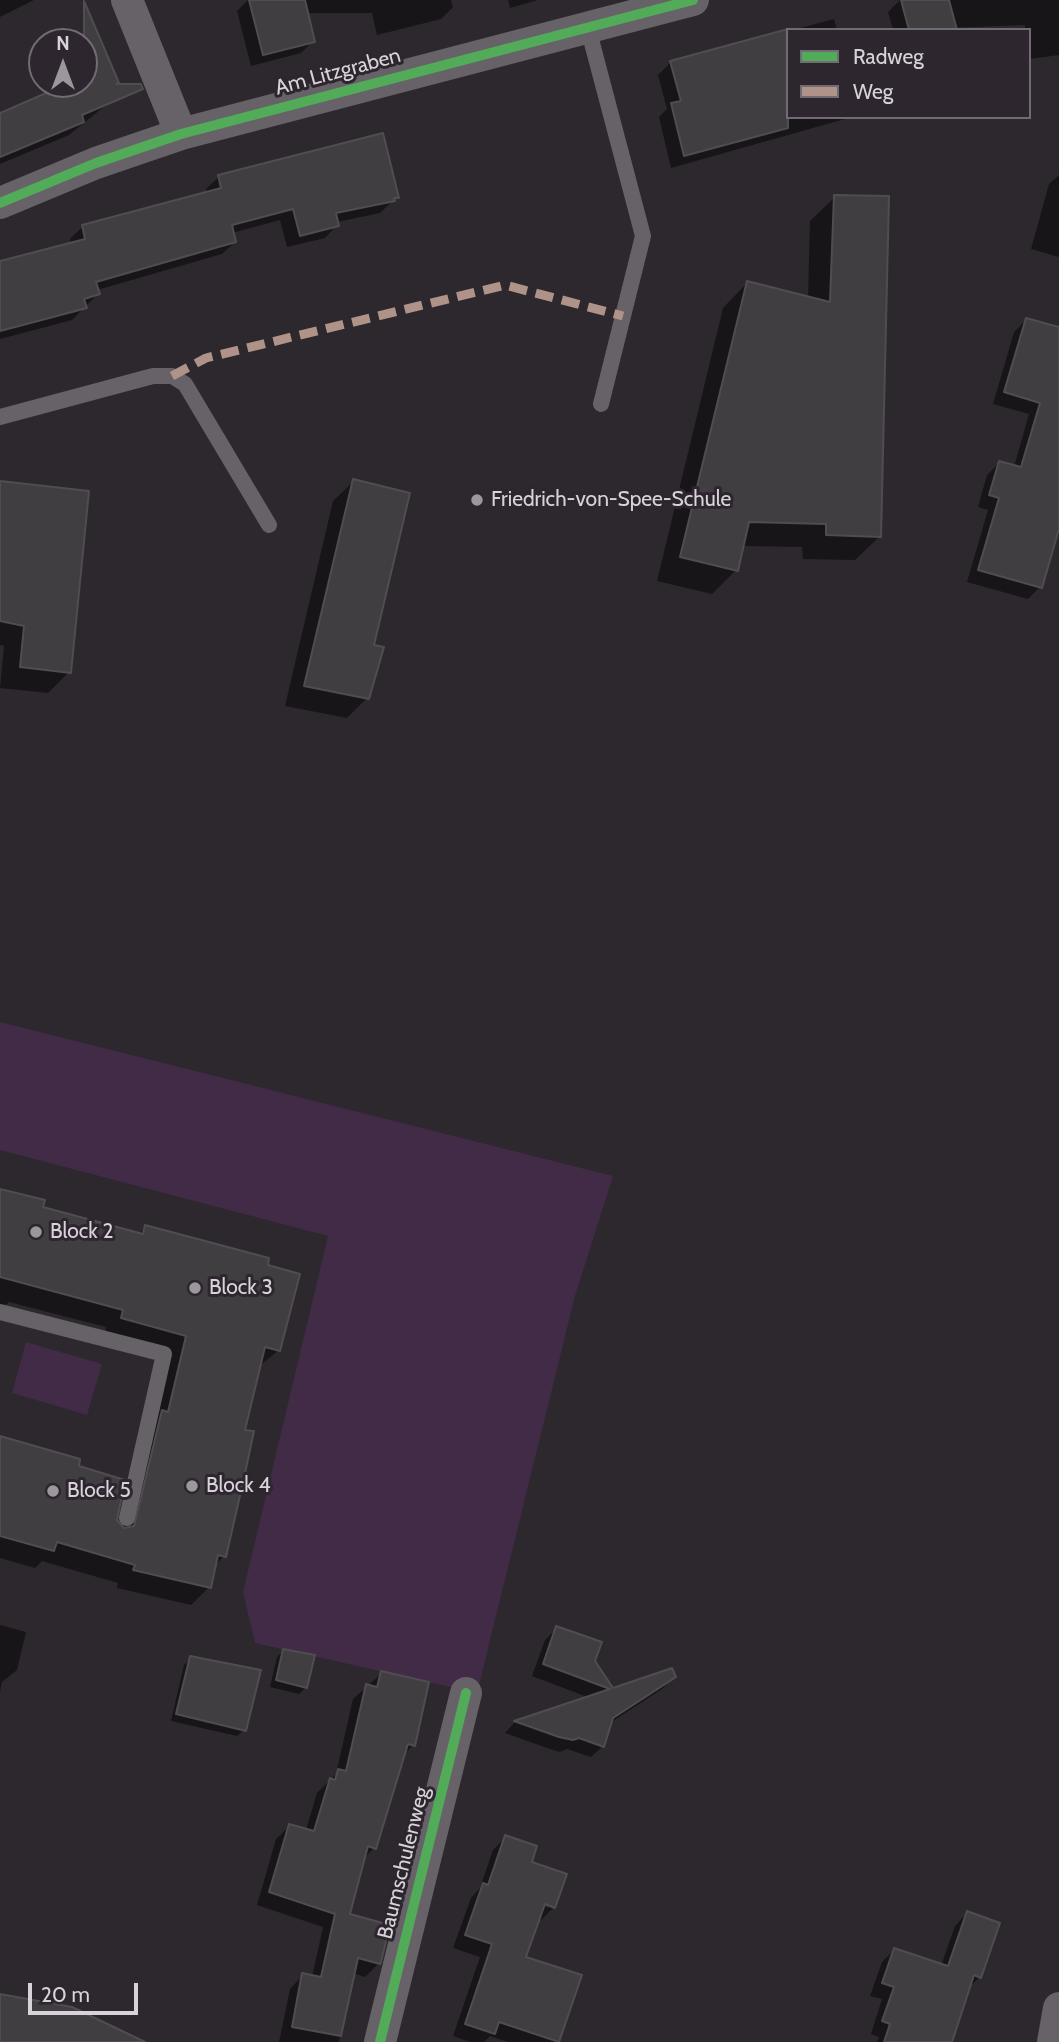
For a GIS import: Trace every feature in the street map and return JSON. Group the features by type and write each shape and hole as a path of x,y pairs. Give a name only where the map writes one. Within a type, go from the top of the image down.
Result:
{"street":[{"path":"127,0 181,134"},
{"name":"Am Litzgraben","path":"0,203 96,163 181,134 693,0"},
{"name":"Baumschulenweg","path":"380,2042 466,1693"},
{"path":"1053,2042 1059,2008"},
{"path":"1029,2042 1044,2042"}],"lane":[{"path":"588,28 643,236 601,404"},
{"path":"0,417 153,376 172,376 185,384 269,525"},
{"path":"0,1312 164,1354 127,1518"}],"shaded area":[{"path":"0,1022 613,1176 575,1296 477,1693 255,1643 243,1592 328,1236 0,1150"},
{"path":"26,1342 102,1364 87,1415 12,1393"}],"building":[{"path":"249,0 305,0 315,42 263,55"},
{"path":"901,0 949,0 956,28 908,28"},
{"path":"84,1 96,28 84,28"},
{"path":"786,30 788,128 684,156 671,103 681,101 670,61"},
{"path":"98,34 119,83 116,84 141,84 143,89 82,115 84,122 0,157 0,113 35,98 98,98"},
{"path":"383,133 399,198 394,198 395,201 336,213 339,226 300,236 293,209 232,225 236,242 96,282 100,294 84,299 87,308 0,331 0,261 85,239 82,225 221,188 218,175"},
{"path":"834,195 889,196 881,537 826,535 826,524 749,522 738,571 680,557 747,281 830,302"},
{"path":"1026,318 1059,327 1059,529 1042,588 978,570 999,498 989,495 999,461 1021,467 1040,403 1004,392"},
{"path":"353,479 410,493 374,645 384,647 369,699 304,686"},
{"path":"0,481 89,491 71,673 20,667 24,626 0,621"},
{"path":"0,1189 45,1200 43,1207 143,1234 145,1225 269,1258 268,1265 300,1274 280,1351 265,1347 245,1430 254,1431 244,1478 226,1557 218,1555 211,1588 133,1570 135,1565 57,1542 54,1551 0,1536 0,1436 80,1459 79,1466 125,1480 117,1520 124,1528 134,1526 162,1410 168,1412 186,1336 121,1318 123,1310 0,1277"},
{"path":"556,1626 602,1642 595,1661 613,1688 672,1668 676,1677 613,1718 604,1747 579,1738 573,1740 559,1737 514,1721 610,1689 543,1664"},
{"path":"283,1649 315,1655 307,1688 276,1680"},
{"path":"190,1656 261,1670 246,1731 176,1714"},
{"path":"381,1671 429,1682 415,1746 408,1744 376,1849 368,1846 350,1914 390,1925 381,1962 380,1964 358,1958 341,2036 292,2027 302,1973 321,1977 335,1914 269,1892 289,1824 314,1831 330,1778 335,1780 338,1769 346,1771 366,1684 377,1687"},
{"path":"505,1835 537,1846 532,1862 567,1874 555,1908 545,1904 526,1957 582,1975 559,2042 499,2022 495,2034 465,2024 492,1944 465,1935 483,1883 488,1885"},
{"path":"967,1911 1000,1923 981,1978 974,1975 952,2042 884,2042 890,2024 882,2021 894,1987 882,1983 894,1948 948,1966"},
{"path":"0,1994 72,2007 145,2042 0,2042"}],"marked path":[{"path":"172,376 206,358 505,285 623,316"}],"cycle path":[{"path":"0,203 96,163 181,134 693,0"},
{"path":"380,2042 466,1693"}],"place":[{"name":"Friedrich-von-Spee-Schule","path":"477,500"},
{"name":"Block 2","path":"36,1232"},
{"name":"Block 3","path":"195,1288"},
{"name":"Block 4","path":"192,1486"},
{"name":"Block 5","path":"53,1491"}]}
